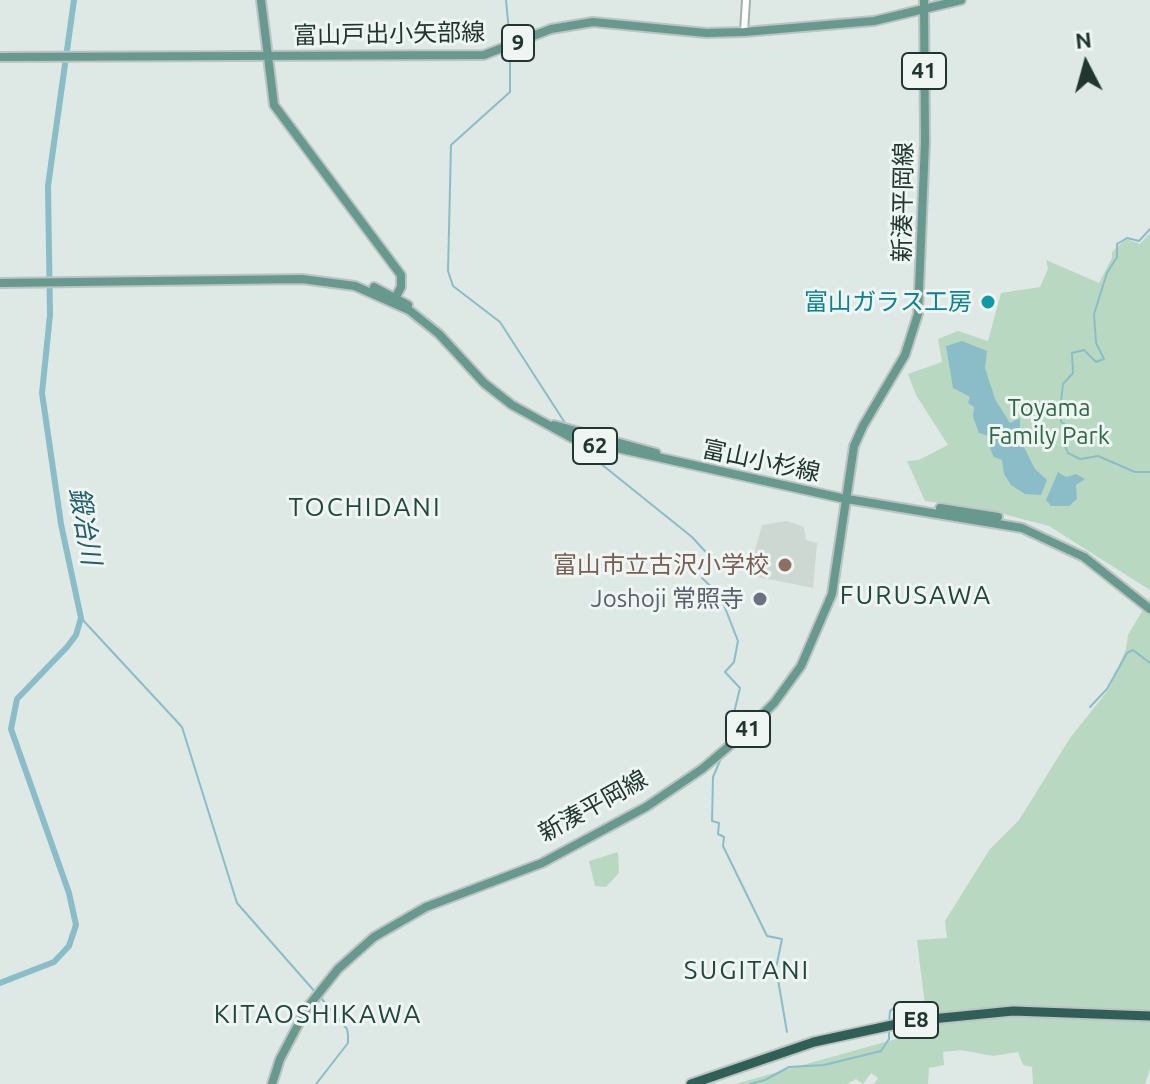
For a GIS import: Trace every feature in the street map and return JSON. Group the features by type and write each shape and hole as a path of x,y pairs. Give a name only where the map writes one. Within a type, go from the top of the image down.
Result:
{"highway":[{"name":"E8","path":"691,1084 790,1049 911,1021 1026,1011 1150,1019"},
{"name":"E8","path":"706,1084 816,1047 925,1025 1038,1016 1150,1019"}],"main road":[{"path":"0,281 315,279 355,286 394,300 401,275 274,105 261,0"},
{"path":"744,32 746,0"},
{"name":"新湊平岡線","path":"270,1084 307,1008 338,969 374,937 426,907 524,871 608,830 702,769 754,723 790,684 818,634 832,594 846,484 863,426 905,355 918,314 925,142 924,0"},
{"name":"富山戸出小矢部線","path":"0,57 484,55 551,29 593,22 706,33 744,32 874,21 961,0"},
{"name":"富山小杉線","path":"394,300 439,334 484,383 558,432 591,445 844,496 992,521 1037,533 1093,563 1150,609"},
{"name":"富山小杉線","path":"844,496 984,514 1043,529 1073,544 1150,602"}],"shaded area":[{"name":"富山市立古沢小学校","path":"787,521 804,527 806,540 817,543 813,588 753,576 754,554 762,525"}],"green space":[{"name":"Toyama Family Park","path":"1150,233 1150,590 1049,526 980,508 925,501 907,461 919,460 948,445 916,395 908,374 942,362 938,339 958,331 988,341 1001,293 1040,287 1048,269 1046,260 1099,283 1112,252 1126,239 1140,244"},
{"path":"1150,598 1150,1069 1145,1084 1033,1084 1032,1067 1023,1065 1018,1052 993,1056 961,1050 943,1052 944,1065 929,1068 928,1084 874,1084 878,1078 871,1073 863,1084 856,1079 847,1084 735,1084 928,1030 917,940 947,938 945,921 990,849 1019,820 1070,738 1109,689 1126,649 1128,635"},
{"path":"618,852 619,873 606,887 595,886 589,861"}],"water":[{"path":"962,341 987,351 985,368 995,399 1010,423 1020,418 1020,439 1035,469 1047,480 1041,495 1025,494 1011,485 1004,474 1002,460 994,457 990,449 997,433 989,436 979,433 973,417 974,407 968,403 970,397 953,388 946,346"},
{"path":"1058,472 1066,477 1076,474 1085,479 1076,485 1077,499 1069,506 1051,506 1046,500"}],"waterway":[{"name":"鍛冶川","path":"0,983 54,962 69,946 76,925 69,893 11,729 17,699 67,647 76,635 81,618 61,524 42,393 50,315 48,186 74,0"},
{"path":"506,0 510,42"},
{"path":"510,48 510,92 451,145 448,271 453,286 500,322 567,426"},
{"path":"1061,402 1063,384 1073,373 1072,353 1084,350 1096,362 1104,359 1096,343 1094,314 1107,273 1117,257 1117,244 1127,238 1139,241 1150,229"},
{"path":"1061,405 1061,422 1073,429 1064,444 1068,453 1080,459 1098,456 1135,472 1150,472"},
{"path":"575,443 692,537 715,562 702,578 720,595 738,641 734,662 725,672 740,688 727,742"},
{"path":"81,618 182,727 237,903 316,993"},
{"path":"1090,707 1107,689 1127,653 1133,650 1150,663"},
{"path":"722,756 713,777 712,821 719,823 718,834 724,837 723,846 767,936 782,939 776,968 787,1032"},
{"path":"316,1084 348,1043 347,1029 321,998"},
{"path":"889,1023 890,1011 907,1002"},
{"path":"750,1084 789,1067 824,1065 881,1051 889,1039 889,1029"}],"place":[{"name":"富山ガラス工房","path":"988,302"},
{"name":"富山市立古沢小学校","path":"785,565"},
{"name":"Joshoji 常照寺","path":"760,599"}],"district":[{"name":"TOCHIDANI","path":"365,507"},
{"name":"FURUSAWA","path":"916,595"},
{"name":"SUGITANI","path":"747,970"},
{"name":"KITAOSHIKAWA","path":"318,1014"}]}
